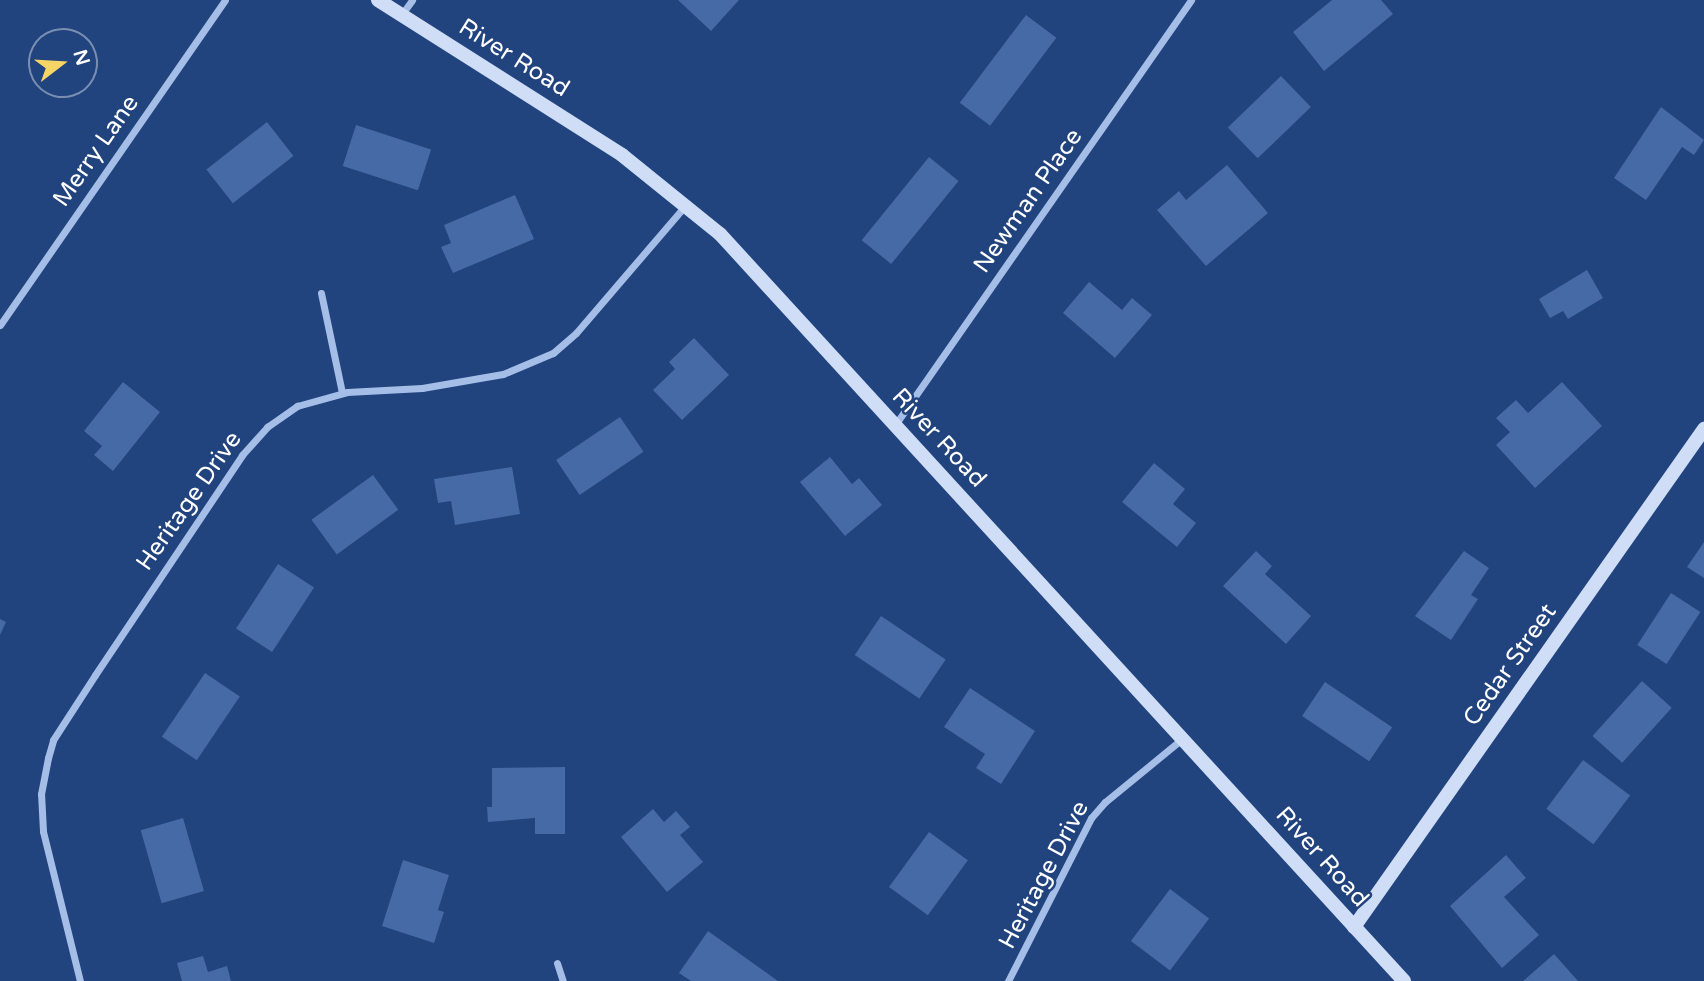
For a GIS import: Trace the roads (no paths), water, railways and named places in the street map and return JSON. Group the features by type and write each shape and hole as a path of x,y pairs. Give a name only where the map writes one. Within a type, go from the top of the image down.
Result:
{"street":[{"name":"Merry Lane","path":"0,325 225,0"},
{"name":"River Road","path":"378,0 571,121 685,205 763,277 1404,981"},
{"path":"401,14 412,0"},
{"name":"Newman Place","path":"895,425 1192,0"},
{"name":"Heritage Drive","path":"80,981 43,831 41,794 54,740 253,440 297,406 342,393 449,385 503,374 553,352 576,333 685,205"},
{"path":"321,293 342,393"},
{"name":"Cedar Street","path":"1354,927 1704,429"},
{"name":"Heritage Drive","path":"1008,981 1091,818 1105,802 1183,738"},
{"path":"557,963 563,981"}]}
